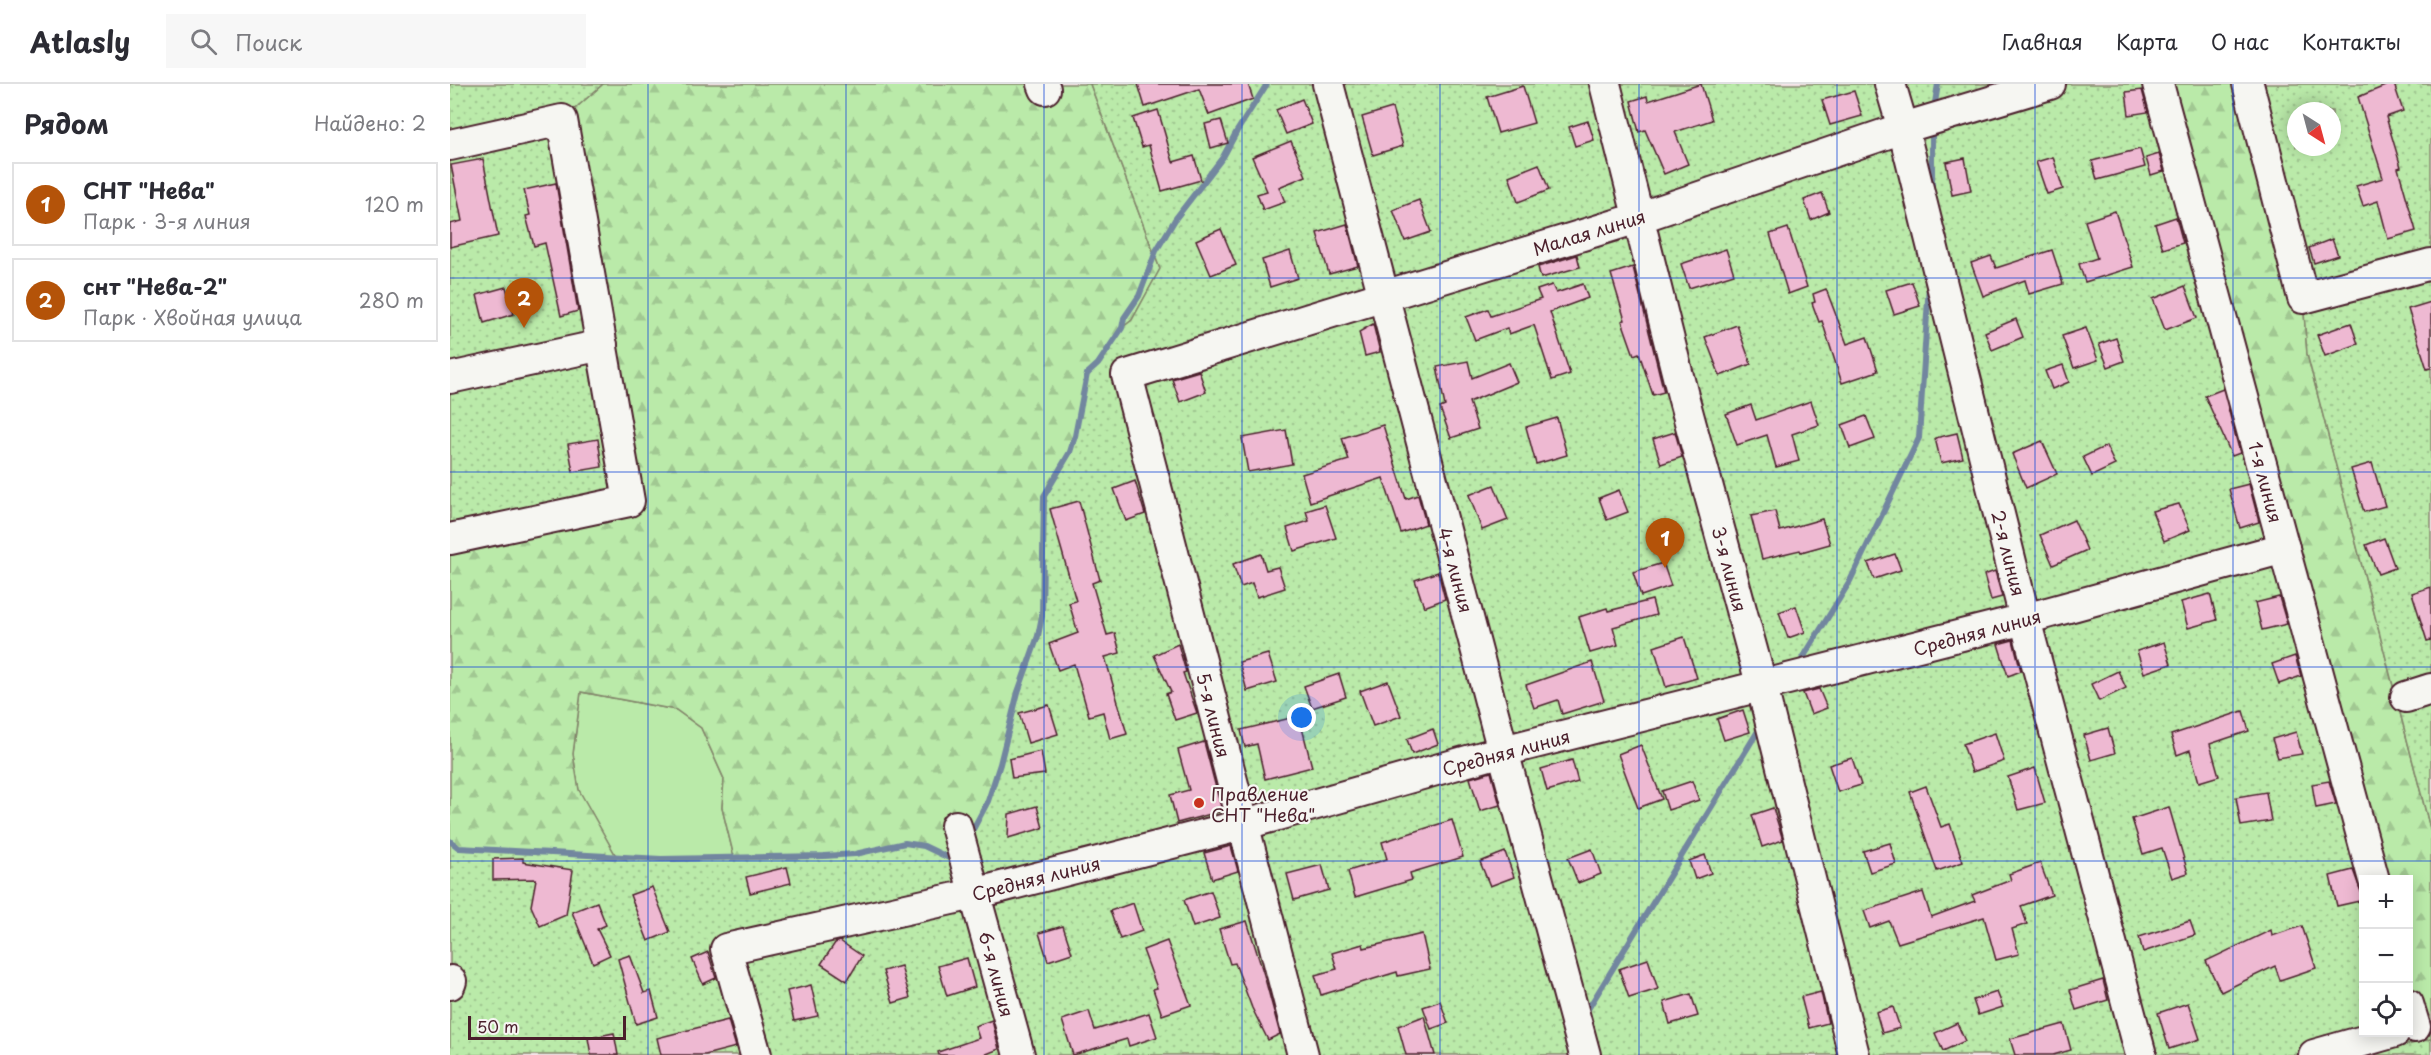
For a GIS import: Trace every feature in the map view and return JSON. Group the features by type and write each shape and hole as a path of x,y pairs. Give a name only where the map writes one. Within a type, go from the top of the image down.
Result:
{"street":[{"name":"4-я линия","path":"1328,84 1503,751 1586,1055"},
{"name":"3-я линия","path":"1605,84 1683,396 1762,687 1854,1055"},
{"name":"2-я линия","path":"1890,84 1911,126 2025,620 2141,1055"},
{"name":"Малая линия","path":"1127,375 1384,294 1638,218 1911,126 2050,84"},
{"name":"1-я линия","path":"2158,84 2373,875"},
{"path":"2248,84 2303,298 2431,264"},
{"path":"450,145 562,120 629,501 450,539"},
{"path":"450,378 602,345"},
{"name":"5-я линия","path":"1127,375 1303,1055"},
{"name":"Средняя линия","path":"756,1055 726,949 974,894 1242,825 1503,751 2025,620 2284,548"},
{"name":"6-я линия","path":"959,838 1019,1055"},
{"path":"2314,1055 2369,1037"}],"green space":[{"path":"450,84 603,84 562,120 629,501 450,539"},
{"path":"603,84 1090,84 1160,269 1132,320 1122,328 1098,364 1087,374 1070,452 1044,496 1042,616 990,793 972,831 949,858 924,846 905,843 855,854 734,857 722,808 724,779 701,728 676,710 581,692 573,754 579,790 616,856 459,848 450,842 450,539 562,120"},
{"path":"1090,84 2158,84 2363,875 2359,875 2359,1034 2316,1055 450,1055 450,842 459,848 661,859 855,854 905,843 924,846 948,858 971,831 990,793 1042,616 1044,496 1070,452 1087,374 1098,364 1122,328 1132,320 1160,269"},
{"path":"2158,84 2248,84 2303,298 2307,354 2431,832 2431,1039 2367,1055 2385,1037 2413,1037 2413,875 2373,875"},
{"path":"2248,84 2431,84 2431,832 2307,354 2303,298"},
{"path":"581,692 676,710 701,728 724,779 722,808 734,857 661,859 616,856 579,791 573,754"},
{"path":"2431,1039 2431,1055 2367,1055"}],"building":[{"path":"1138,84 1248,84 1253,99 1209,115 1199,89 1145,107"},
{"path":"1701,84 1712,120 1675,132 1688,164 1664,174 1645,130 1639,132 1631,101 1647,96 1648,101"},
{"path":"2394,84 2403,111 2386,117 2416,231 2388,239 2378,201 2363,206 2356,186 2383,178 2358,97"},
{"path":"1523,86 1534,123 1498,133 1487,97"},
{"path":"2142,90 2148,112 2129,115 2126,92"},
{"path":"1854,91 1862,116 1830,125 1822,100"},
{"path":"1302,99 1312,124 1286,134 1276,110"},
{"path":"1392,108 1403,146 1373,155 1362,117"},
{"path":"1158,110 1173,162 1194,156 1201,180 1162,191 1149,145 1142,147 1133,118"},
{"path":"1221,120 1228,143 1211,148 1205,124"},
{"path":"1588,121 1594,140 1575,146 1569,127"},
{"path":"1291,141 1306,176 1279,187 1285,202 1263,210 1257,194 1267,191 1252,157"},
{"path":"2140,149 2145,167 2097,180 2092,161"},
{"path":"2159,154 2164,171 2151,175 2146,158"},
{"path":"2053,157 2063,189 2047,194 2036,162"},
{"path":"1965,158 1971,191 1952,195 1946,162"},
{"path":"483,159 498,236 450,247 450,224 462,221 451,165"},
{"path":"1539,164 1549,190 1518,202 1509,176"},
{"path":"556,183 578,311 561,316 545,243 534,246 526,216 530,215 524,190"},
{"path":"1822,193 1829,212 1811,220 1804,200"},
{"path":"1419,200 1431,232 1405,241 1393,210"},
{"path":"2115,211 2133,267 2085,282 2079,264 2097,258 2085,221"},
{"path":"2176,217 2183,243 2163,249 2155,224"},
{"path":"1347,224 1358,266 1329,274 1317,233"},
{"path":"1788,228 1807,287 1788,294 1770,234"},
{"path":"1221,229 1236,265 1211,275 1196,240"},
{"path":"2332,239 2338,255 2314,263 2309,248"},
{"path":"1726,249 1734,274 1689,288 1681,264"},
{"path":"2052,250 2063,284 2029,294 2025,280 1983,296 1971,263 1991,256 1996,268"},
{"path":"1290,251 1298,278 1270,287 1262,260"},
{"path":"1577,255 1580,267 1541,278 1538,267"},
{"path":"1633,267 1664,392 1653,395 1639,353 1634,355 1622,321 1625,320 1611,274"},
{"path":"1912,282 1920,306 1894,314 1886,290"},
{"path":"1583,284 1588,298 1550,312 1570,374 1552,380 1534,325 1509,334 1507,328 1475,340 1466,317 1488,309 1491,316 1541,299 1537,290 1552,285 1556,293"},
{"path":"2185,286 2197,318 2165,330 2153,299"},
{"path":"506,287 514,314 484,323 477,295"},
{"path":"1826,289 1847,344 1867,337 1878,371 1842,383 1822,321 1819,322 1812,303 1815,302 1813,294"},
{"path":"2431,302 2431,368 2427,369 2408,309"},
{"path":"2016,319 2023,337 1992,350 1985,332"},
{"path":"2351,323 2358,344 2325,356 2317,335"},
{"path":"1373,324 1380,352 1365,356 1359,332"},
{"path":"1737,325 1751,364 1720,376 1705,337"},
{"path":"2086,328 2098,360 2074,368 2062,336"},
{"path":"2116,338 2124,361 2108,367 2099,344"},
{"path":"1468,361 1472,378 1509,363 1517,382 1469,402 1478,429 1451,438 1440,408 1445,406 1437,367"},
{"path":"2063,365 2069,382 2052,389 2045,371"},
{"path":"1199,371 1206,392 1180,402 1172,379"},
{"path":"2223,389 2240,453 2232,456 2205,396"},
{"path":"1811,401 1819,425 1792,434 1799,461 1776,467 1767,435 1737,445 1726,414 1751,405 1756,420"},
{"path":"1866,416 1875,439 1850,448 1842,425"},
{"path":"1557,418 1567,455 1536,464 1526,427"},
{"path":"1383,425 1406,499 1418,495 1426,524 1401,533 1383,478 1310,502 1302,474 1349,460 1342,438"},
{"path":"1286,430 1292,464 1248,472 1242,438"},
{"path":"1675,432 1682,457 1661,464 1653,439"},
{"path":"1957,433 1963,458 1941,463 1935,438"},
{"path":"598,439 602,467 573,472 568,444"},
{"path":"2042,441 2057,474 2026,488 2012,454"},
{"path":"2106,446 2115,465 2092,476 2083,457"},
{"path":"2372,463 2385,506 2364,512 2351,469"},
{"path":"1135,481 1145,514 1126,521 1114,489"},
{"path":"2249,484 2259,522 2240,528 2229,489"},
{"path":"1494,485 1508,520 1482,530 1469,495"},
{"path":"1619,490 1628,512 1607,520 1599,498"},
{"path":"1079,501 1100,580 1092,583 1107,635 1115,633 1120,653 1105,657 1127,734 1110,739 1103,712 1089,716 1074,664 1058,670 1049,644 1078,633 1069,603 1076,601 1050,509"},
{"path":"2179,504 2190,530 2164,541 2152,511"},
{"path":"1325,505 1336,538 1294,551 1287,528 1309,521 1306,511"},
{"path":"1775,511 1780,531 1822,519 1830,544 1762,559 1751,516"},
{"path":"2074,520 2087,550 2053,565 2040,535"},
{"path":"2384,538 2395,568 2378,574 2366,545"},
{"path":"1261,554 1266,570 1278,567 1285,588 1257,597 1252,583 1241,587 1233,564"},
{"path":"1895,554 1901,570 1874,579 1868,563"},
{"path":"1663,563 1671,586 1641,596 1633,572"},
{"path":"1995,571 2002,597 1991,600 1984,575"},
{"path":"1438,572 1445,599 1424,607 1415,580"},
{"path":"2431,587 2431,640 2427,641 2412,593"},
{"path":"2210,594 2217,620 2188,628 2181,602"},
{"path":"2279,597 2287,624 2262,630 2255,603"},
{"path":"1652,600 1656,615 1613,627 1618,645 1590,653 1579,617 1607,608 1608,611"},
{"path":"1796,606 1805,632 1788,638 1779,612"},
{"path":"1684,637 1697,678 1666,687 1654,647"},
{"path":"2013,640 2021,671 2008,676 1998,644"},
{"path":"2164,642 2171,664 2144,673 2137,651"},
{"path":"1178,644 1186,672 1183,673 1197,713 1175,720 1166,694 1171,692 1154,655"},
{"path":"1268,654 1277,682 1247,691 1239,662"},
{"path":"2295,656 2301,676 2279,684 2272,664"},
{"path":"1592,662 1604,701 1562,714 1558,700 1534,708 1526,685"},
{"path":"2118,671 2126,688 2099,701 2091,684"},
{"path":"1339,674 1346,697 1312,708 1304,686"},
{"path":"1388,681 1401,716 1373,726 1360,691"},
{"path":"1819,689 1827,708 1811,714 1803,693"},
{"path":"1049,705 1058,734 1028,743 1019,713"},
{"path":"1743,710 1750,732 1724,740 1717,719"},
{"path":"2243,711 2249,731 2210,744 2219,776 2199,782 2190,750 2177,755 2171,735"},
{"path":"1299,716 1312,767 1265,779 1257,744 1245,747 1241,730"},
{"path":"2108,728 2115,753 2091,760 2084,735"},
{"path":"1433,729 1438,744 1412,754 1407,739"},
{"path":"2296,732 2302,754 2278,758 2272,739"},
{"path":"1995,733 2004,761 1972,772 1963,744"},
{"path":"1204,742 1222,811 1177,823 1170,795 1189,790 1178,750"},
{"path":"1641,745 1662,799 1638,808 1618,754"},
{"path":"1041,751 1045,774 1012,778 1009,759"},
{"path":"1852,758 1861,785 1838,792 1829,765"},
{"path":"1572,760 1578,782 1547,791 1541,769"},
{"path":"2035,768 2045,803 2018,810 2008,777"},
{"path":"1491,772 1500,805 1480,811 1470,778"},
{"path":"1692,781 1699,800 1668,810 1662,791"},
{"path":"2329,781 2336,804 2316,808 2312,784"},
{"path":"1926,786 1941,827 1950,824 1963,862 1937,871 1910,792"},
{"path":"2266,792 2271,821 2241,826 2236,797"},
{"path":"1037,806 1043,828 1008,838 1009,814"},
{"path":"2169,807 2188,873 2172,878 2162,848 2143,854 2132,819"},
{"path":"1773,808 1783,840 1762,847 1752,815"},
{"path":"1452,820 1463,857 1410,873 1412,880 1355,897 1348,871 1387,859 1382,842"},
{"path":"1890,843 1896,864 1870,872 1863,851"},
{"path":"1231,846 1238,871 1212,879 1204,853"},
{"path":"1592,849 1601,874 1578,883 1568,858"},
{"path":"1505,852 1514,877 1490,886 1480,862"},
{"path":"1705,855 1711,873 1695,879 1689,861"},
{"path":"523,858 523,862 573,870 566,915 540,926 531,906 536,879 493,880 493,859"},
{"path":"2040,863 2052,895 2021,906 2027,924 2012,929 2019,954 1996,960 1984,917 1898,943 1889,921 1870,928 1864,911 1923,892 1931,917 1975,901 1972,895 2011,880 2009,874"},
{"path":"1322,865 1329,890 1294,900 1287,874"},
{"path":"787,867 791,883 750,893 746,877"},
{"path":"2353,870 2359,886 2359,901 2337,906 2330,876"},
{"path":"652,887 670,932 648,941 630,895"},
{"path":"1211,891 1220,918 1193,927 1184,900"},
{"path":"597,902 606,925 597,929 610,955 593,963 572,912"},
{"path":"1133,903 1142,931 1120,939 1110,911"},
{"path":"1247,921 1280,1034 1268,1040 1252,1008 1235,963 1230,964 1219,929"},
{"path":"2190,921 2195,935 2143,952 2139,937"},
{"path":"1063,926 1072,953 1048,961 1039,933"},
{"path":"2302,926 2316,968 2280,980 2275,966 2221,992 2206,961 2271,930 2272,936"},
{"path":"1422,934 1430,969 1398,976 1397,972 1321,995 1315,975 1337,969 1332,953 1363,944 1364,948"},
{"path":"840,941 862,956 847,981 821,964 835,943"},
{"path":"1167,941 1191,1005 1162,1015 1153,989 1157,988 1143,950"},
{"path":"708,952 716,978 703,984 692,959"},
{"path":"630,955 644,993 651,991 658,1017 636,1024 618,959"},
{"path":"967,958 975,987 947,996 938,966"},
{"path":"1648,959 1658,989 1629,998 1619,969"},
{"path":"901,966 910,998 893,1003 883,971"},
{"path":"2103,980 2108,1000 2076,1010 2070,990"},
{"path":"811,985 818,1016 794,1021 787,991"},
{"path":"1821,992 1828,1023 1809,1028 1801,997"},
{"path":"1997,992 2003,1007 1978,1015 1973,1000"},
{"path":"1691,994 1698,1016 1670,1024 1664,1002"},
{"path":"1440,1001 1448,1023 1431,1029 1423,1007"},
{"path":"2188,1003 2200,1039 2169,1049 2158,1013"},
{"path":"1893,1007 1900,1028 1882,1033 1876,1012"},
{"path":"1089,1011 1095,1030 1149,1013 1157,1037 1129,1046 1127,1039 1073,1055 1062,1020"},
{"path":"1424,1016 1435,1055 1406,1055 1398,1026"},
{"path":"728,1020 736,1047 705,1055 661,1055 657,1038"},
{"path":"992,1020 999,1049 984,1055 939,1055 938,1052 979,1038 975,1026"},
{"path":"1957,1023 1965,1041 1943,1051 1935,1033"},
{"path":"2064,1024 2071,1050 2053,1055 2015,1055 2010,1039"},
{"path":"614,1033 618,1055 591,1055 588,1038"}],"waterway":[{"path":"970,835 988,801 1018,692 1038,636 1042,616 1044,496 1070,452 1087,374 1098,364 1122,328 1124,318 1139,296 1156,251 1176,218 1223,157 1267,84"},
{"path":"1934,109 1938,84"},
{"path":"1932,129 1932,187"},
{"path":"1798,666 1849,583 1919,438 1929,284"},
{"path":"1585,1014 1761,726"},
{"path":"450,841 459,848 661,859 855,854 905,843 924,846 949,858 954,854"}],"place":[{"name":"снт \"Нева-2\"","path":"524,328"},
{"name":"СНТ \"Нева\"","path":"1665,568"},
{"name":"Правление СНТ \"Нева\"","path":"1199,803"}]}
